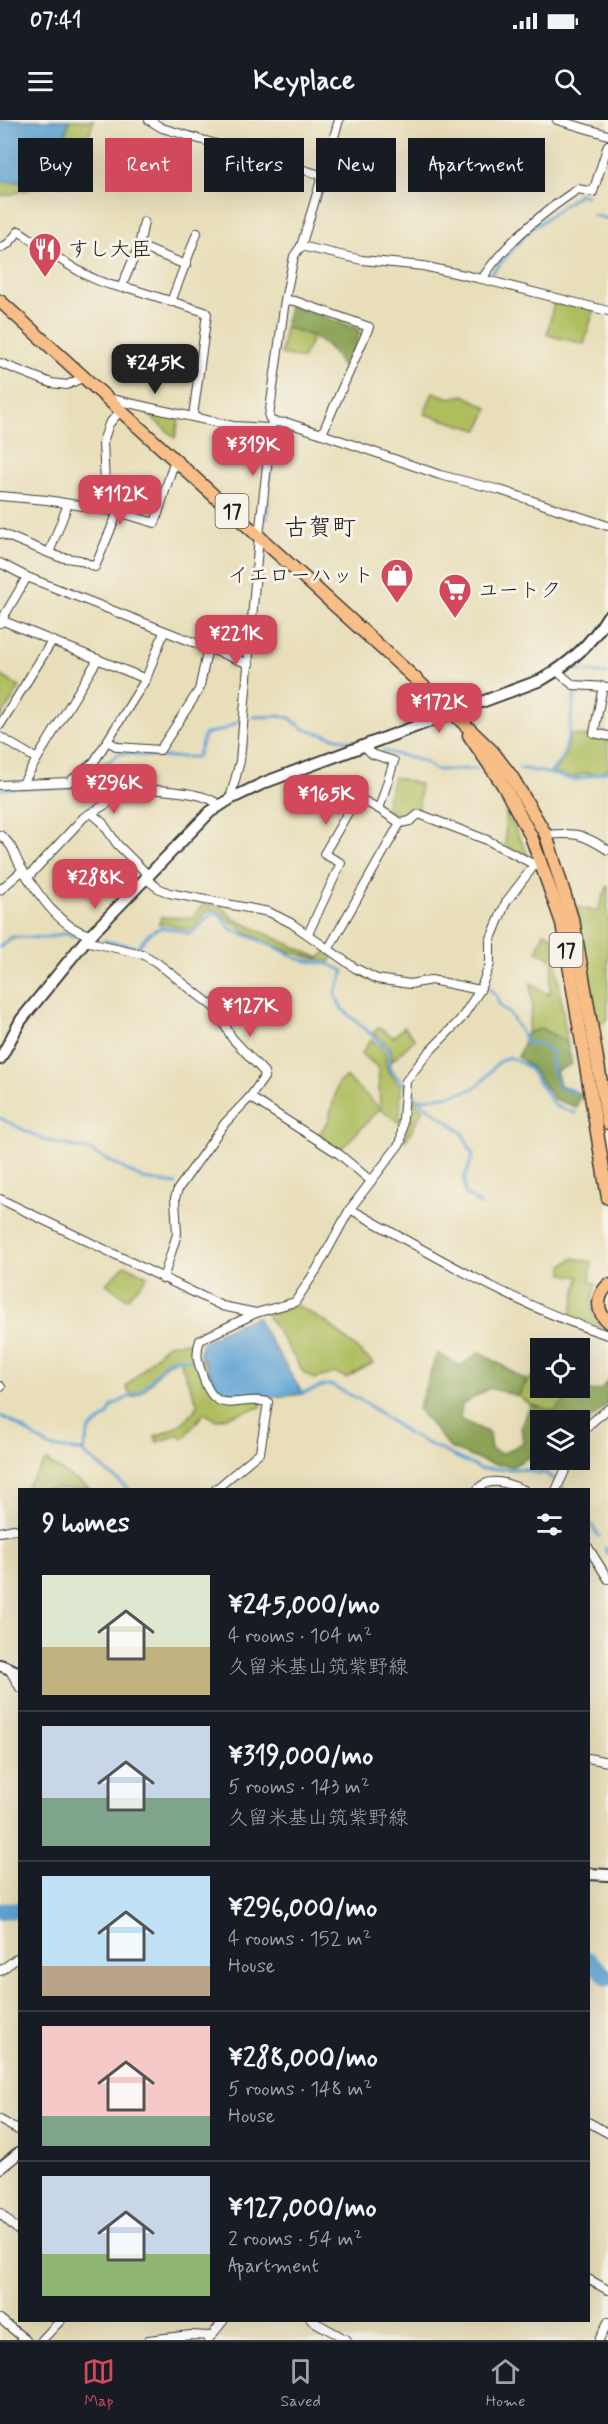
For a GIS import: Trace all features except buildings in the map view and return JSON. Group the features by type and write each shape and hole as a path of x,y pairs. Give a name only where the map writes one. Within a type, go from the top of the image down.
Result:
{"main road":[{"name":"17","path":"0,301 111,399 453,713 462,724 503,785 531,836 537,862 562,923 608,1198"},
{"name":"17","path":"462,724 499,759 546,835 574,925 608,1123"},
{"path":"608,1285 599,1298 599,1309 608,1322"}],"street":[{"path":"149,120 162,128 316,174"},
{"path":"333,138 339,120"},
{"path":"557,120 608,135"},
{"path":"482,279 488,269 527,229 557,203 578,189 593,192 608,145"},
{"path":"230,799 240,761 271,425 269,417 285,300 294,256 301,246 316,192"},
{"path":"121,288 139,246 144,222"},
{"path":"0,248 8,244 19,231 68,264 121,288 129,288 207,314 194,417"},
{"path":"171,302 197,233"},
{"path":"139,246 186,265"},
{"path":"301,246 362,261 423,266 608,311"},
{"path":"285,300 295,301 369,327 322,434"},
{"path":"0,363 59,384 67,385 84,377"},
{"path":"111,399 233,426 288,423 440,475 500,490 608,526"},
{"path":"102,510 105,484 103,442 109,424 122,410"},
{"path":"0,496 118,512 155,524 175,459"},
{"path":"49,553 68,504"},
{"path":"0,533 59,557 80,560 94,567 118,512"},
{"path":"0,563 27,577 249,664"},
{"path":"27,577 1,621 146,679"},
{"path":"0,1059 3,1047 21,1020 88,938 200,820 219,805 266,782 541,680 557,671 591,641 608,615"},
{"path":"0,784 69,782 94,762 146,679 164,632"},
{"path":"0,725 52,640"},
{"path":"107,741 118,747 160,750 199,690 208,648"},
{"path":"23,783 98,659"},
{"path":"557,671 573,685 606,687 594,733 608,736"},
{"path":"0,737 37,759"},
{"path":"364,746 372,754 394,761 378,808"},
{"path":"0,890 26,874 91,813 117,798 128,788 181,793 214,800 219,805"},
{"path":"309,934 340,863 324,854 357,797 400,823"},
{"path":"91,813 102,822 117,844 158,888 269,912 309,934 355,968 377,979 410,984 431,980 480,990"},
{"path":"217,1488 260,1452 268,1402 259,1400 224,1404 215,1400 206,1387 197,1357 200,1340 256,1314 295,1302 317,1269 350,1209 401,1142 406,1085 427,1054 461,1019 480,990 490,964 490,941 506,902 537,862 419,814 400,823 329,948"},
{"path":"546,835 567,833 589,837 608,850"},
{"path":"0,835 11,844 26,874 60,920 88,938 142,954 156,962 215,1008 232,1038 264,1072 265,1076 250,1097 225,1123 178,1189 175,1198 177,1234 163,1279"},
{"path":"250,1097 339,1154 371,1181"},
{"path":"0,1199 222,1306 256,1314"},
{"path":"350,1209 498,1291 568,1322 608,1335"},
{"path":"590,1425 608,1409"},
{"path":"557,1488 565,1470"},
{"path":"480,1488 488,1482 502,1482 518,1488"},
{"path":"1,1534 14,1529 18,1530"},
{"path":"590,1550 608,1579"},
{"path":"10,1669 18,1684"},
{"path":"590,1758 608,1762"},
{"path":"590,1874 608,1875"},
{"path":"0,1971 18,1958"},
{"path":"0,2120 18,2130"},
{"path":"590,2123 608,2133"},
{"path":"0,2168 18,2153"},
{"path":"0,2213 18,2230"},
{"path":"590,2280 608,2290"},
{"path":"0,2319 26,2340"},
{"path":"42,2340 59,2322"},
{"path":"148,2340 191,2335 209,2338 222,2322"},
{"path":"314,2322 347,2340"},
{"path":"599,2340 608,2322"}],"green space":[{"path":"69,120 94,120 88,138 64,138"},
{"path":"0,182 18,182 18,192 20,192 5,196 0,194"},
{"path":"554,301 594,309 584,344 547,335"},
{"path":"289,306 357,328 360,332 347,367 341,366 337,357 319,340 285,327"},
{"path":"285,327 314,336 302,359 281,354"},
{"path":"433,392 450,398 464,395 488,408 479,430 424,414"},
{"path":"151,410 180,416 175,438 147,413"},
{"path":"0,675 20,687 0,719"},
{"path":"571,734 608,740 608,769 597,774 585,773 572,778 552,773 564,759"},
{"path":"394,777 420,784 419,810 402,819 385,808"},
{"path":"506,811 529,857 505,846"},
{"path":"608,885 608,1019 598,1026 576,907 597,911"},
{"path":"203,904 221,906 234,919 319,958 326,952 333,957 330,962 300,955 270,944 242,929 218,910 208,910 195,927 188,930 168,924 159,924 161,917 192,918"},
{"path":"544,932 553,937 567,1042 542,1029 527,1033 532,1008 531,983 549,995 553,960 537,951"},
{"path":"379,1027 393,1037 404,1027 415,1039 392,1061 391,1048 373,1033"},
{"path":"542,1029 567,1042 572,1064 556,1071 560,1085 581,1094 576,1107 554,1099 531,1067 518,1057 527,1033"},
{"path":"371,1039 385,1051 387,1069 401,1087 400,1123 380,1109 340,1150 317,1136 328,1122 338,1083 346,1077 380,1108 378,1067 361,1054"},
{"path":"408,1095 423,1110 405,1142"},
{"path":"574,1258 592,1262 590,1281 596,1284 591,1307 597,1320 608,1331 570,1320 579,1277 563,1274 563,1265"},
{"path":"125,1265 148,1276 127,1299 106,1284"},
{"path":"296,1305 329,1324 373,1363 346,1378 336,1373 314,1379 304,1373 267,1315"},
{"path":"196,1341 192,1354 193,1362 204,1359 218,1389 222,1393 236,1396 261,1393 261,1407 216,1420 204,1413 183,1439 179,1435 157,1442 155,1436 180,1425 198,1405 179,1359 165,1366 140,1394 132,1398 126,1387 167,1344"},
{"path":"480,1352 527,1381 518,1396 489,1388 462,1405 460,1419 489,1433 491,1449 502,1454 523,1443 521,1426 531,1405 550,1410 530,1410 530,1457 513,1466 492,1464 450,1448 418,1409 437,1353 461,1366"},
{"path":"530,1379 530,1398 568,1398 555,1410 531,1405 518,1396"},
{"path":"608,1380 608,1403 590,1420 590,1410 555,1410 568,1398 590,1398 590,1391 601,1390"},
{"path":"46,1461 88,1488 32,1488 27,1485"}],"water":[{"path":"0,120 69,120 64,138 18,138 18,182 0,182"},
{"path":"257,1317 303,1394 263,1398 261,1393 228,1396 215,1387 204,1359 201,1359 202,1343 231,1327"}],"waterway":[{"path":"489,276 528,232 579,194 587,196"},
{"path":"593,215 608,219"},
{"path":"269,483 275,432"},
{"path":"267,519 268,501"},
{"path":"574,670 608,674"},
{"path":"549,774 563,758 575,693"},
{"path":"253,717 290,718 304,729 352,742"},
{"path":"22,788 70,788 120,753 158,757 197,757 205,734 223,730 239,721"},
{"path":"383,751 423,761 436,770 476,769"},
{"path":"519,768 574,780 608,771"},
{"path":"0,789 15,788"},
{"path":"104,941 138,947 144,939 160,928 189,934 213,913 220,915 231,929 274,946 298,959 331,965 344,971 335,994 342,1009 388,1049 390,1069 418,1100 455,1094 474,1088 498,1063 509,1057 528,1067 555,1106 575,1113"},
{"path":"0,947 12,937 44,938 67,933 73,936"},
{"path":"487,987 497,996 499,1005 510,1014 529,1045 538,1044 552,1052 551,1064 558,1087 576,1093"},
{"path":"418,1100 462,1132 473,1155 464,1180 465,1194 481,1205"},
{"path":"0,1118 44,1140 89,1150 143,1179 176,1184"},
{"path":"83,1452 89,1430 108,1415 113,1405 143,1390 166,1361 180,1357 183,1360 197,1357"},
{"path":"298,1392 302,1393 331,1385 366,1403 410,1435 481,1469 521,1469 546,1473 554,1480"},
{"path":"0,1416 50,1447 81,1451 127,1488"},
{"path":"591,1524 599,1536"},
{"path":"605,1548 608,1554"},
{"path":"0,1911 18,1910"},
{"path":"590,1961 608,1978"}],"place":[{"name":"すし大臣","path":"45,278"},
{"name":"イエローハット","path":"397,604"},
{"name":"ユートク","path":"455,619"}],"district":[{"name":"古賀町","path":"320,527"}]}
